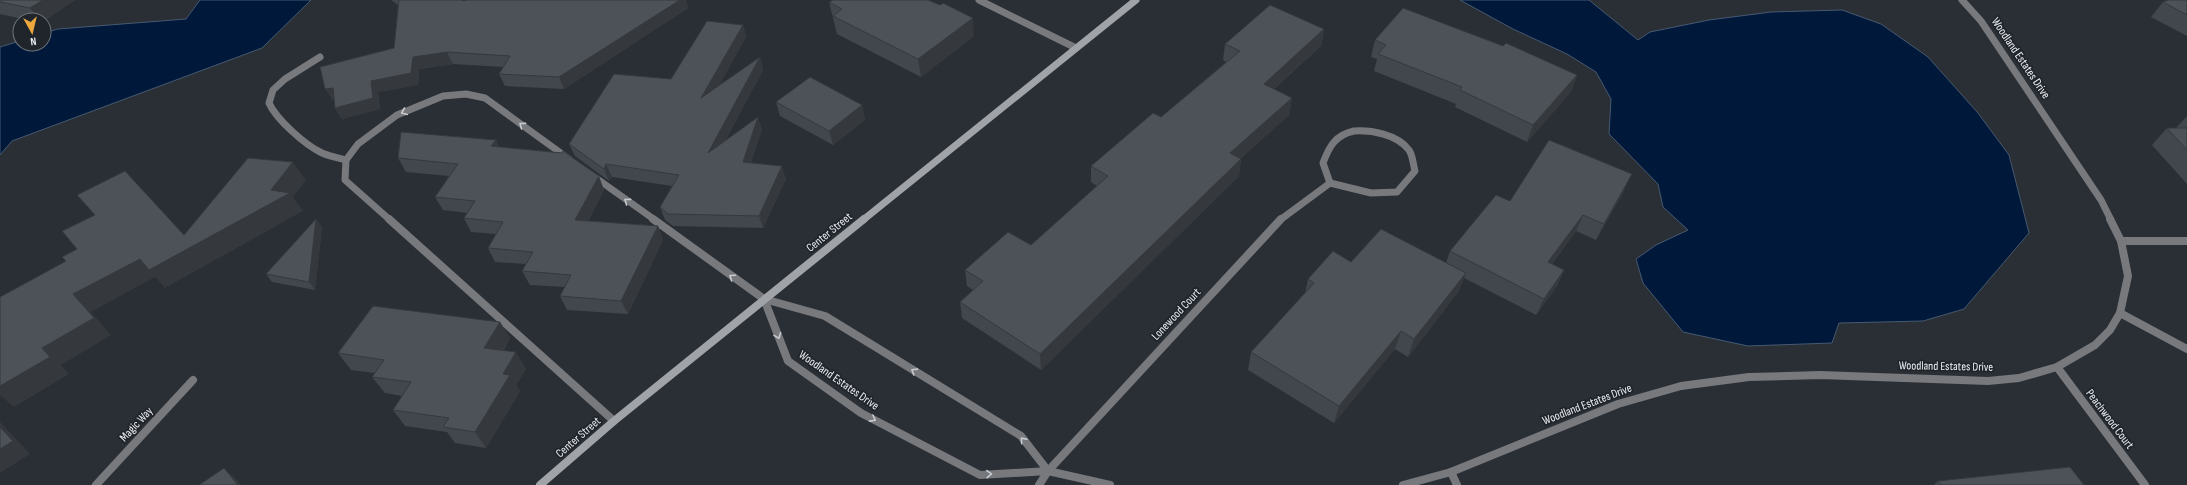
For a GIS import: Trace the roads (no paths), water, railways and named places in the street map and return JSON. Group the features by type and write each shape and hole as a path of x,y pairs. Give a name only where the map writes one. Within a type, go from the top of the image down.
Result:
{"street":[{"path":"979,0 1076,48"},
{"name":"Center Street","path":"540,485 614,421 1136,0"},
{"name":"Woodland Estates Drive","path":"1404,485 1451,472 1618,404 1681,386 1749,377 1820,375 1951,381 1988,381 2019,378 2057,367 2077,357 2095,345 2110,330 2120,313 2128,276 2122,241 2101,200 1980,21 1962,0"},
{"path":"320,57 285,79 273,90 269,103 273,112 308,145 322,153 346,160"},
{"path":"574,163 485,98 466,94 443,96 397,115 358,144 346,160 345,180 614,421"},
{"path":"1360,130 1389,136 1408,148 1415,170 1397,192 1379,195 1353,190 1330,183 1323,163 1330,146 1339,136 1360,130"},
{"path":"587,172 764,299 824,316 1020,436 1048,471"},
{"name":"Lonewood Court","path":"1039,485 1048,471 1284,216 1330,183"},
{"path":"2122,241 2187,241"},
{"name":"Woodland Estates Drive","path":"764,299 788,361 861,413 980,475 1048,471 1110,485"},
{"path":"2120,313 2187,349"},
{"name":"Peachwood Court","path":"2057,367 2145,485"},
{"name":"Magic Way","path":"96,485 193,380"},
{"path":"1451,472 1456,485"}],"water":[{"path":"200,0 311,0 262,48 12,141 0,155 0,47 12,43 12,52 52,52 52,31 58,29 186,19"},
{"path":"1460,0 1589,0 1638,40 1650,32 1709,20 1771,12 1842,10 1881,24 1928,57 1978,113 2009,155 2029,233 1964,309 1923,321 1839,323 1832,343 1748,346 1683,332 1643,283 1636,259 1656,245 1688,230 1663,207 1658,184 1609,134 1611,99 1596,72 1567,54 1513,29"}]}
